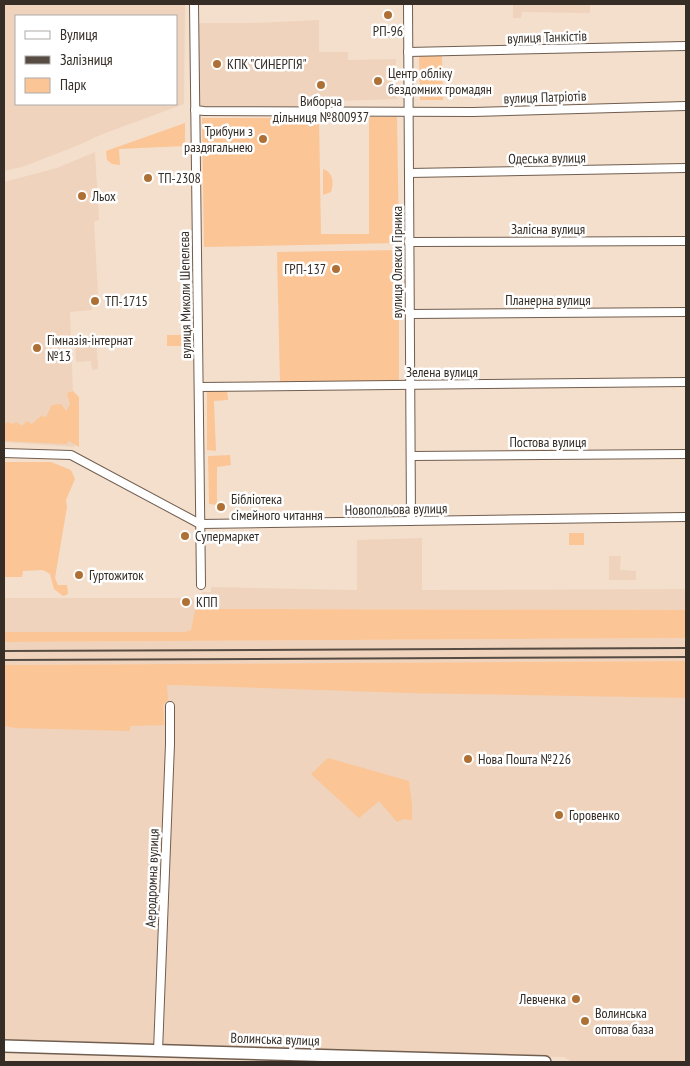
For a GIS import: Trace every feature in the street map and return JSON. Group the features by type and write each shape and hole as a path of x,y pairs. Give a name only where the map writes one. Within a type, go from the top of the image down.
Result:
{"street":[{"name":"вулиця Миколи Шепелєва","path":"194,4 201,585"},
{"name":"вулиця Олекси Гірника","path":"408,4 411,521"},
{"name":"вулиця Танкістів","path":"408,52 686,46"},
{"name":"вулиця Патріотів","path":"195,110 408,112 686,106"},
{"name":"Одеська вулиця","path":"409,173 686,168"},
{"name":"Залісна вулиця","path":"409,242 686,241"},
{"name":"Планерна вулиця","path":"410,314 686,312"},
{"name":"Зелена вулиця","path":"199,387 686,382"},
{"name":"Новопольова вулиця","path":"4,453 70,455 200,524 686,517"},
{"name":"Постова вулиця","path":"411,456 686,454"},
{"name":"Аеродромна вулиця","path":"158,1051 170,706"},
{"name":"Волинська вулиця","path":"4,1046 545,1062"}],"shaded area":[{"path":"4,4 185,4 184,104 100,135 22,167 4,171"},
{"path":"513,4 590,4 590,13 522,12 521,18 513,18"},
{"path":"319,20 319,52 348,52 348,60 396,59 397,99 339,101 339,109 200,107 198,104 198,24"},
{"name":"Гімназія-інтернат №13","path":"95,152 99,220 94,222 98,294 91,295 92,310 70,312 75,447 4,442 4,182 57,168"},
{"path":"96,336 98,369 92,370 91,361 76,362 75,338"},
{"path":"422,538 422,590 686,589 686,610 215,609 200,606 202,592 211,592 211,587 357,590 357,540"},
{"path":"609,556 621,556 620,570 636,571 636,580 609,580"},
{"path":"4,598 191,598 197,600 193,626 191,630 185,632 4,632"},
{"path":"686,638 686,661 4,665 4,642"},
{"path":"128,684 686,698 686,1062 572,1062 564,1057 4,1041 4,687"}],"green space":[{"path":"419,54 442,54 443,100 420,100"},
{"path":"369,117 397,117 399,243 204,247 202,118 319,118 321,234 369,234"},
{"path":"185,123 185,146 119,149 120,165 112,164 107,160 106,151"},
{"path":"323,169 331,175 332,185 331,192 323,195"},
{"path":"399,250 399,383 280,384 277,252"},
{"path":"167,335 187,335 187,346 167,346"},
{"path":"207,390 227,390 228,400 214,401 216,451 207,450"},
{"path":"73,391 79,397 79,447 69,441 66,444 4,441 4,425 7,422 12,424 16,422 22,426 27,421 32,424 41,416 46,417 52,405 61,404 66,411 70,404 67,393"},
{"path":"230,455 231,465 217,467 217,505 209,504 208,456"},
{"path":"4,462 51,462 71,470 75,479 66,500 67,507 55,578 58,585 67,585 68,594 63,596 54,589 50,574 43,570 23,571 22,577 4,577"},
{"path":"569,533 584,533 584,545 569,545"},
{"path":"196,606 215,609 686,610 686,638 4,642 4,632 185,632 191,630"},
{"path":"686,661 686,698 409,693 167,685 168,700 163,705 164,725 130,726 130,731 15,728 4,726 4,665"},
{"path":"328,758 409,781 412,820 403,819 397,822 379,801 359,818 311,774"}],"railway":[{"path":"4,651 686,648"},
{"path":"4,660 686,657"}],"place":[{"name":"РП-96","path":"388,15"},
{"name":"КПК \"СИНЕРГІЯ\"","path":"217,64"},
{"name":"Центр обліку бездомних громадян","path":"378,81"},
{"name":"Виборча дільниця №800937","path":"321,85"},
{"name":"Трибуни з раздягальнею","path":"263,139"},
{"name":"ТП-2308","path":"148,178"},
{"name":"Льох","path":"82,196"},
{"name":"ГРП-137","path":"336,269"},
{"name":"ТП-1715","path":"95,301"},
{"name":"Гімназія-інтернат №13","path":"37,348"},
{"name":"Бібліотека сімейного читання","path":"221,507"},
{"name":"Супермаркет","path":"185,536"},
{"name":"Гуртожиток","path":"79,575"},
{"name":"КПП","path":"186,602"},
{"name":"Нова Пошта №226","path":"468,759"},
{"name":"Горовенко","path":"559,815"},
{"name":"Левченка","path":"576,999"},
{"name":"Волинська оптова база","path":"585,1021"}]}
